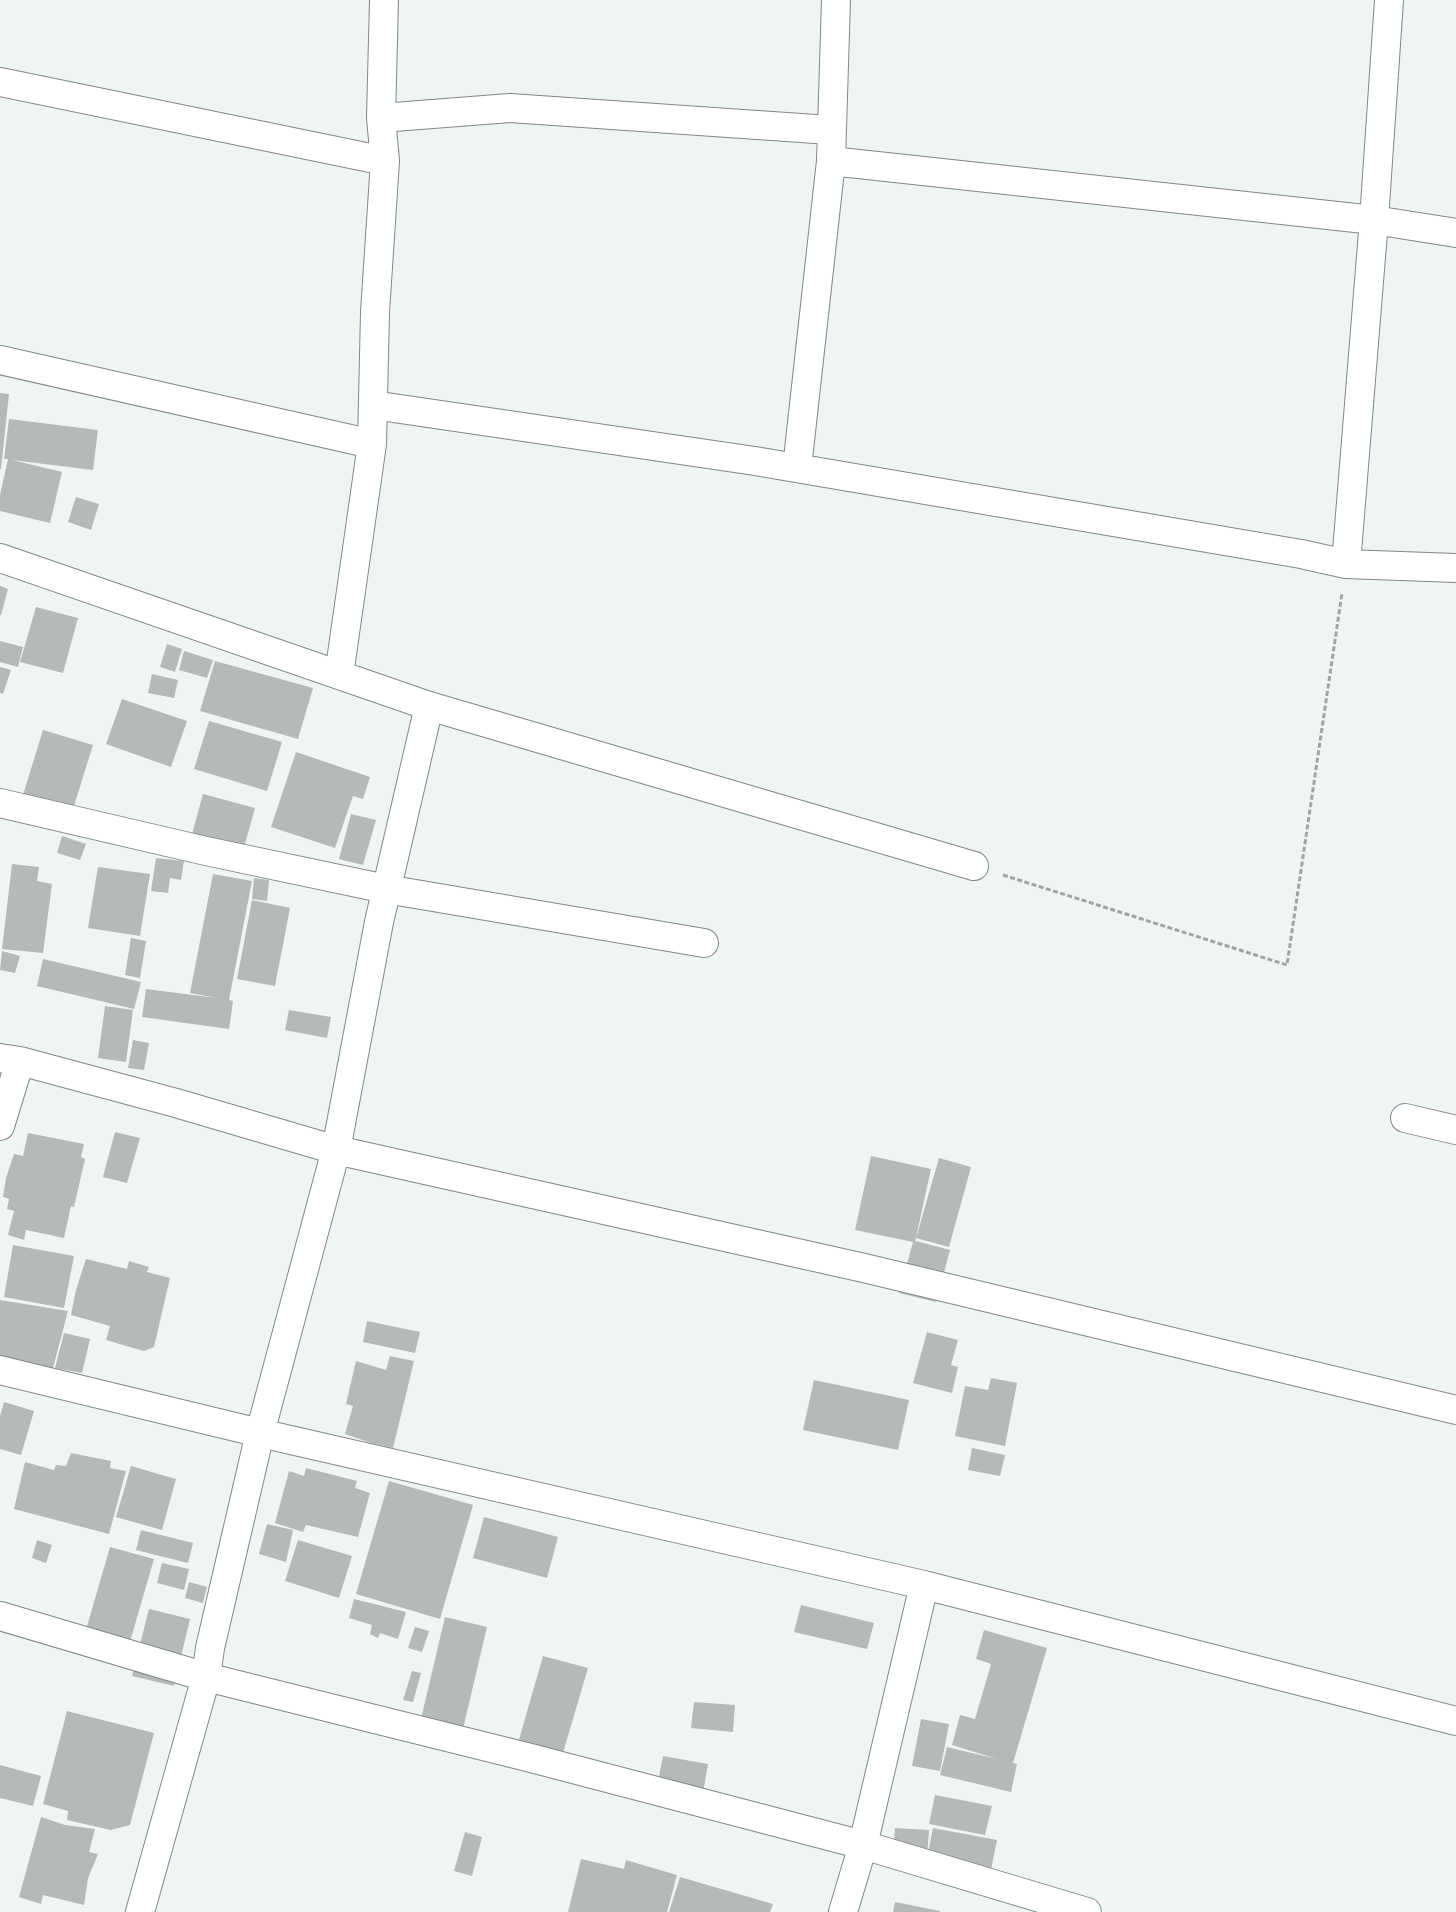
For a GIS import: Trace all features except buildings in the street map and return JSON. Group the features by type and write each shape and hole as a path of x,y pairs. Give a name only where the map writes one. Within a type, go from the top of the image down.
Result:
{"street":[{"path":"339,675 372,444 375,312 385,161 382,118 384,0"},
{"path":"797,468 830,161 836,0"},
{"path":"1346,564 1374,220 1388,0"},
{"path":"0,82 385,161"},
{"path":"382,118 510,108 830,130"},
{"path":"830,161 1374,220 1456,233"},
{"path":"0,360 372,444"},
{"path":"372,405 797,468 1301,554 1346,564 1456,568"},
{"path":"0,558 429,706 974,866"},
{"path":"140,1912 206,1676 210,1648 260,1433 336,1150 386,888 429,706"},
{"path":"0,803 206,851 386,888 704,943"},
{"path":"0,1126 10,1060 176,1103 336,1150 864,1268 1456,1410"},
{"path":"1405,1118 1456,1130"},
{"path":"0,1370 260,1433 924,1585 1456,1721"},
{"path":"843,1912 863,1846 924,1585"},
{"path":"0,1616 206,1676 527,1757 863,1846 1087,1912"}],"path":[{"path":"974,866 1287,965 1346,564"}]}
